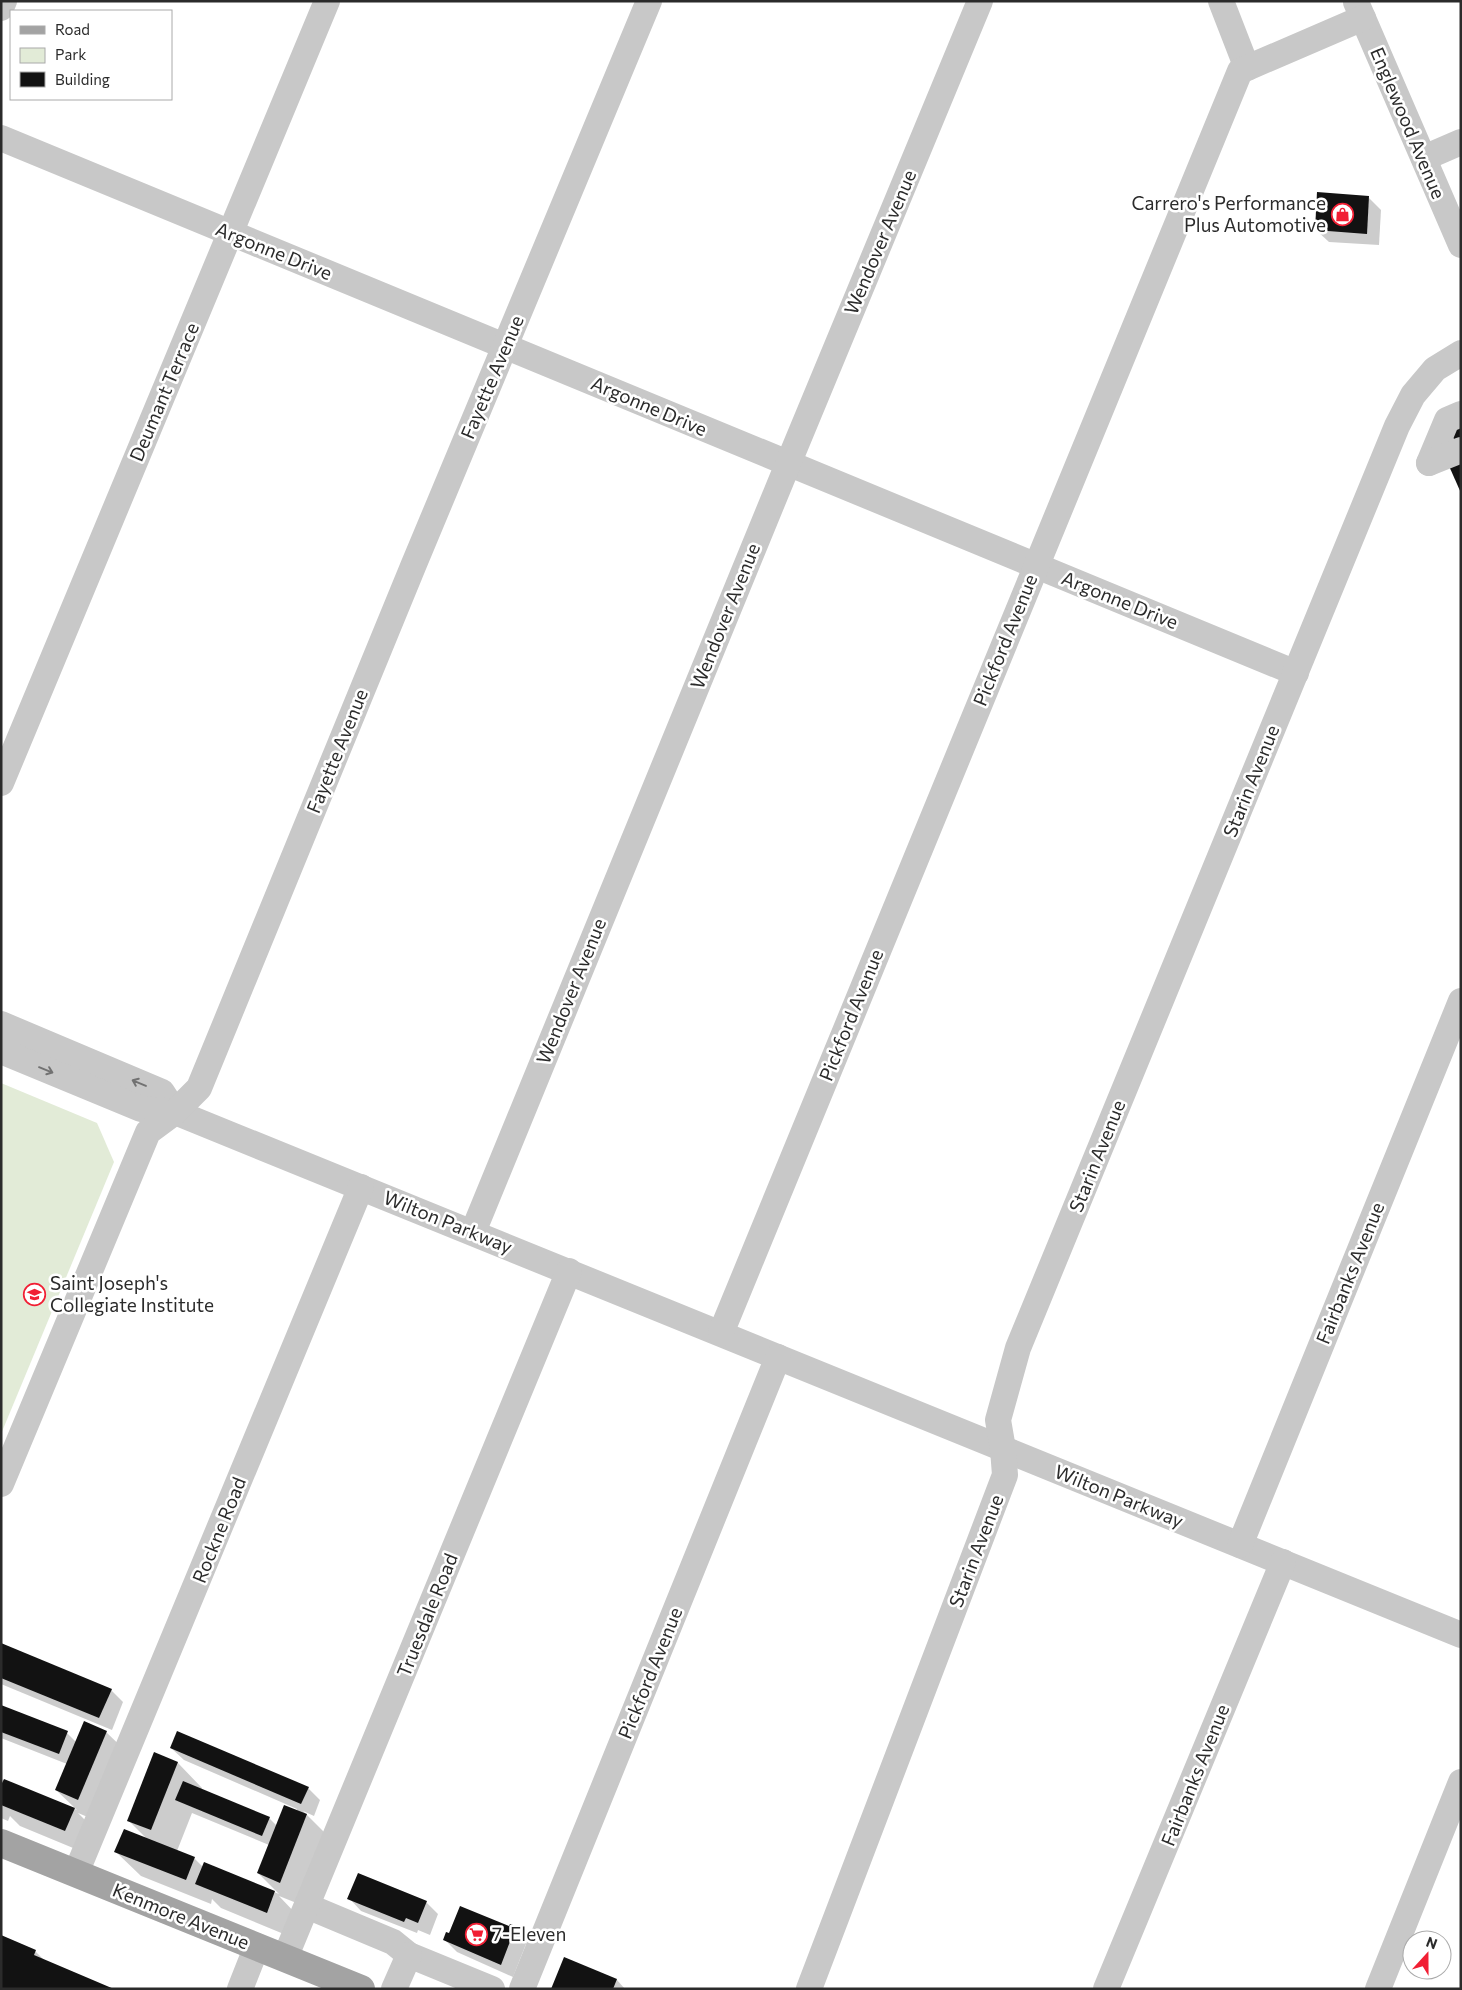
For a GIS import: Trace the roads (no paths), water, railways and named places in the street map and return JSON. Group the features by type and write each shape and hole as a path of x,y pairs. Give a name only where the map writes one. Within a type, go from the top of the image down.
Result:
{"main road":[{"name":"Kenmore Avenue","path":"1,1843 361,1989"}],"street":[{"path":"1,8 4,1"},
{"name":"Deumant Terrace","path":"1,783 327,1"},
{"name":"Fayette Avenue","path":"1,1484 148,1132 175,1112 199,1088 649,1"},
{"name":"Wendover Avenue","path":"473,1232 980,1"},
{"path":"1221,1 1247,68 1359,10"},
{"name":"Englewood Avenue","path":"1359,10 1461,246"},
{"name":"Pickford Avenue","path":"721,1333 1240,71 1247,68"},
{"name":"Argonne Drive","path":"1,138 1296,673"},
{"path":"1424,158 1461,142"},
{"name":"Starin Avenue","path":"809,1989 1005,1475 998,1420 1018,1348 1397,426 1414,395 1434,369 1461,353"},
{"path":"1461,414 1447,420 1429,463 1461,450"},
{"name":"Fairbanks Avenue","path":"1240,1545 1461,1001"},
{"path":"1,1024 162,1092 175,1112"},
{"name":"Wilton Parkway","path":"1,1051 141,1108 175,1112 1461,1634"},
{"name":"Rockne Road","path":"76,1873 361,1187"},
{"name":"Truesdale Road","path":"285,1958 569,1271"},
{"name":"Pickford Avenue","path":"522,1989 778,1357"},
{"name":"Fairbanks Avenue","path":"1106,1989 1283,1562"},
{"path":"1378,1989 1461,1782"},
{"path":"307,1906 393,1942 409,1955 492,1989"},
{"path":"240,1989 257,1946"},
{"path":"394,1989 409,1955"}],"place":[{"name":"Carrero's Performance Plus Automotive","path":"1342,214"},
{"name":"Saint Joseph's Collegiate Institute","path":"34,1294"},
{"name":"7-Eleven","path":"476,1934"}]}
